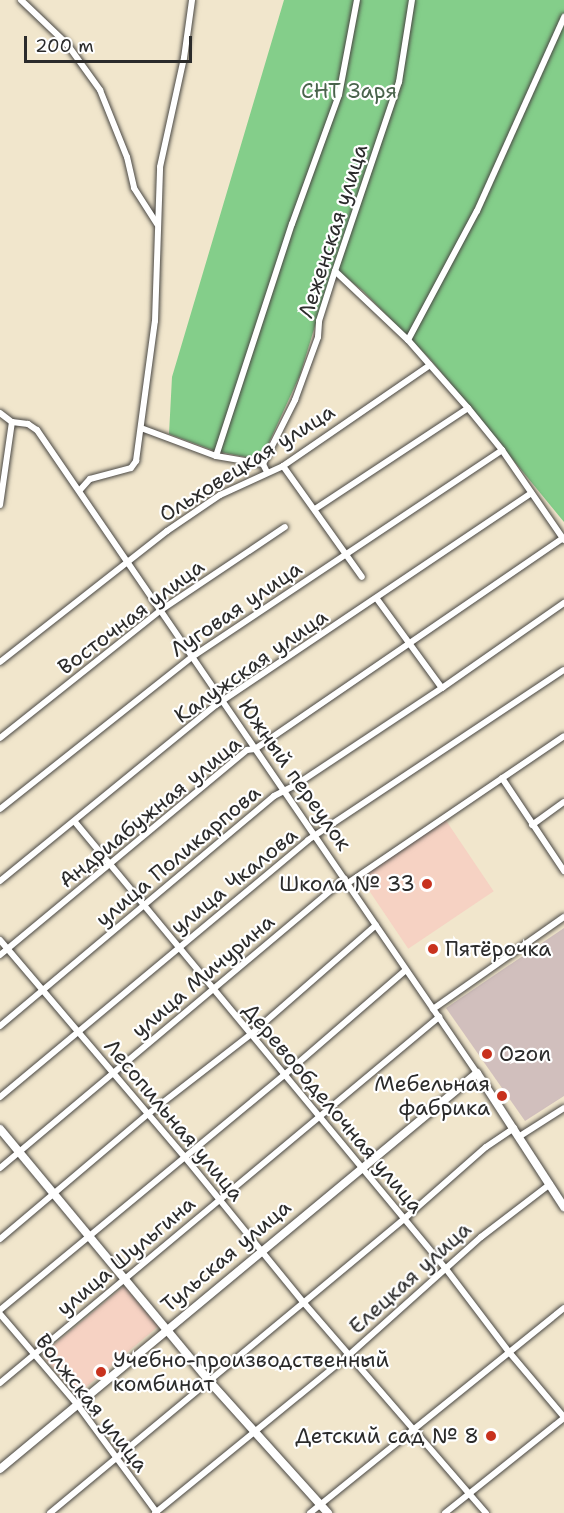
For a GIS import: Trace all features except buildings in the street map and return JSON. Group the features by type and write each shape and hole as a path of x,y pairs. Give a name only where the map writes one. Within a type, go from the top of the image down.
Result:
{"main road":[{"name":"Южный переулок","path":"477,1072 564,1207"},
{"name":"Тульская улица","path":"0,1469 477,1072"},
{"path":"0,1129 209,1381 328,1513"}],"street":[{"path":"21,0 67,44 100,90 127,158 134,188 157,225"},
{"path":"80,490 90,479 131,468 136,461 155,321 160,167 184,58 192,0"},
{"path":"216,456 288,234 339,95 357,0"},
{"name":"Леженская улица","path":"263,464 295,400 318,337 319,321 334,271 399,82 412,0"},
{"path":"408,340 477,211 564,17"},
{"path":"334,271 408,340 468,408 502,450 563,539"},
{"name":"Ольховецкая улица","path":"0,662 128,562 220,495 283,466 430,365"},
{"path":"315,509 468,408"},
{"name":"Южный переулок","path":"0,413 12,422 28,424 37,430 477,1072"},
{"path":"0,505 12,422"},
{"path":"141,428 216,456 263,464 267,472"},
{"name":"Луговая улица","path":"0,809 192,657 502,450"},
{"path":"283,466 362,577"},
{"name":"Калужская улица","path":"0,881 222,701 377,599 531,493"},
{"name":"Восточная улица","path":"0,738 161,610 285,528"},
{"name":"Андриабужная улица","path":"0,955 247,750 255,749 563,539"},
{"path":"377,599 442,688"},
{"name":"улица Поликарпова","path":"0,1026 274,796 442,688 564,603"},
{"name":"улица Чкалова","path":"0,1097 308,840 564,670"},
{"name":"улица Мичурина","path":"0,1168 346,881 564,736"},
{"path":"502,778 564,871"},
{"path":"532,825 564,802"},
{"name":"Деревообделочная улица","path":"75,822 283,1076 446,1269 509,1352 564,1417"},
{"path":"433,1009 564,917"},
{"path":"0,1239 148,1114 250,1035 376,925"},
{"name":"Лесопильная улица","path":"0,940 184,1156 304,1303 486,1513"},
{"path":"0,1312 87,1236 283,1076 406,970"},
{"name":"улица Шульгина","path":"0,1383 439,1017"},
{"path":"520,1136 564,1108"},
{"path":"50,1513 304,1303 486,1147 514,1128"},
{"name":"Елецкая улица","path":"156,1513 349,1355 499,1222 550,1184"},
{"path":"310,1513 415,1431 564,1308"},
{"name":"Волжская улица","path":"0,1312 77,1404 156,1513"},
{"path":"445,1513 564,1417"}],"shaded area":[{"name":"Школа № 33","path":"445,819 494,891 408,949 360,877"},
{"path":"564,928 564,1096 525,1121 446,1008"},
{"path":"124,1286 158,1327 76,1395 42,1355"}],"green space":[{"name":"СНТ Заря","path":"284,0 564,0 564,522 431,360 363,291 333,267 300,375 261,460 215,451 169,434 172,377"}],"place":[{"name":"Школа № 33","path":"427,884"},
{"name":"Пятёрочка","path":"433,949"},
{"name":"Ozon","path":"487,1054"},
{"name":"Мебельная фабрика","path":"502,1096"},
{"name":"Учебно-производственный комбинат","path":"101,1372"},
{"name":"Детский сад № 8","path":"491,1436"}]}
